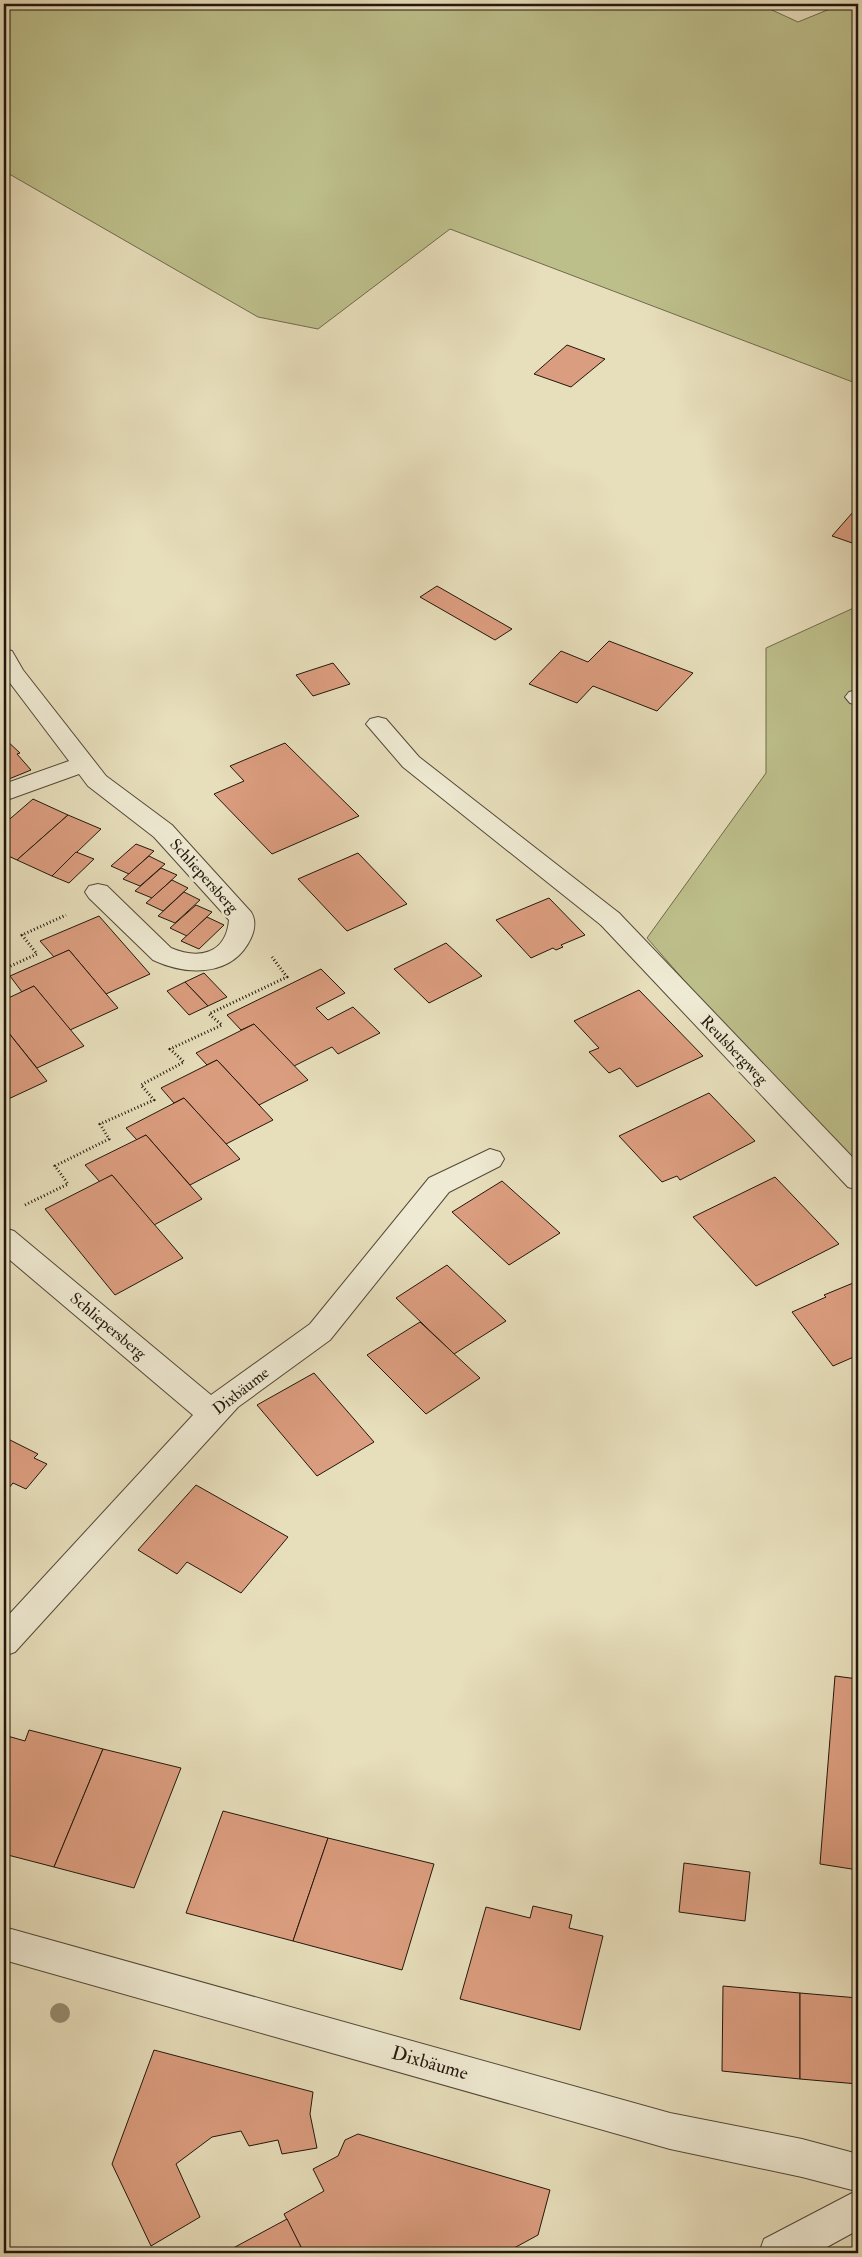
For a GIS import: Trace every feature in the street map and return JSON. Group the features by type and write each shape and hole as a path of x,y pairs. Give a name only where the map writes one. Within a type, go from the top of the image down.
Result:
{"street":[{"name":"Schliepersberg","path":"7,668 97,781 163,830 242,918 243,930 238,943 230,951 218,958 200,963 178,961 162,954 98,892"},
{"name":"Reulsbergweg","path":"378,724 411,762 610,919 858,1180"},
{"path":"4,793 82,764"},
{"name":"Dixbäume","path":"4,1642 227,1398 320,1332 439,1185 490,1159"},
{"name":"Schliepersberg","path":"4,1239 212,1414"},
{"name":"Dixbäume","path":"4,1943 670,2131 802,2158 858,2173"},
{"path":"778,2253 858,2209"}],"path":[{"path":"4,969 37,954 22,935 68,914 98,892"},
{"path":"20,1207 68,1184 55,1166 109,1139 100,1124 154,1100 141,1085 184,1062 170,1049 198,1035"}],"green space":[{"path":"4,4 759,4 798,22 842,4 858,4 858,384 450,229 318,329 258,317 4,171"},
{"path":"858,606 858,1176 815,1130 647,938 766,773 766,648"}],"building":[{"path":"567,345 605,359 571,387 534,374"},
{"path":"853,512 858,513 858,545 832,536"},
{"path":"437,586 512,629 495,640 420,597"},
{"path":"609,641 693,673 657,711 593,686 577,703 529,684 561,651 588,662"},
{"path":"333,663 350,684 313,696 296,675"},
{"path":"4,738 20,753 17,754 31,770 4,781"},
{"path":"285,743 359,816 272,854 214,794 244,781 230,766"},
{"path":"33,799 68,815 17,860 4,854 4,824"},
{"path":"68,815 101,829 52,876 17,860"},
{"path":"136,844 154,851 129,874 111,866"},
{"path":"76,852 94,859 69,883 52,876"},
{"path":"358,853 407,904 347,931 298,879"},
{"path":"149,856 165,864 140,886 123,879"},
{"path":"161,868 177,875 152,898 135,891"},
{"path":"172,880 188,888 163,911 146,903"},
{"path":"184,892 200,900 175,923 158,916"},
{"path":"549,898 585,935 561,945 563,947 556,950 553,948 531,958 496,920"},
{"path":"196,905 212,912 187,936 170,928"},
{"path":"99,916 150,974 106,994 69,950 54,957 40,941"},
{"path":"207,917 224,925 199,949 181,941"},
{"path":"446,943 482,976 429,1003 394,969"},
{"path":"69,950 118,1008 70,1030 34,986 22,992 10,976"},
{"path":"321,969 345,993 316,1008 328,1020 353,1007 380,1033 338,1054 332,1047 294,1066 254,1024 241,1030 227,1015"},
{"path":"204,973 227,997 208,1006 185,982"},
{"path":"185,982 208,1006 189,1015 167,991"},
{"path":"34,986 84,1046 37,1068 4,1027 4,1000"},
{"path":"639,990 703,1056 637,1087 620,1068 609,1073 589,1052 599,1048 574,1021"},
{"path":"254,1024 308,1080 259,1105 217,1060 207,1065 196,1053"},
{"path":"4,1027 47,1081 4,1101"},
{"path":"217,1060 273,1120 226,1144 184,1098 174,1103 161,1088"},
{"path":"709,1093 755,1141 680,1180 677,1176 662,1182 619,1136"},
{"path":"184,1098 240,1159 190,1185 146,1135 137,1140 126,1128"},
{"path":"146,1135 202,1199 154,1225 112,1175 100,1182 85,1165"},
{"path":"112,1175 183,1258 115,1295 45,1209"},
{"path":"775,1177 839,1244 756,1286 693,1217"},
{"path":"502,1181 560,1233 509,1265 452,1212"},
{"path":"447,1265 506,1321 454,1354 396,1298"},
{"path":"858,1281 858,1360 856,1356 833,1366 792,1312 826,1297 824,1295"},
{"path":"420,1322 480,1378 426,1414 367,1355"},
{"path":"314,1373 374,1442 317,1476 257,1405"},
{"path":"4,1437 38,1454 34,1458 47,1464 26,1489 13,1483 4,1494"},
{"path":"196,1485 288,1537 241,1593 187,1562 177,1574 138,1550"},
{"path":"835,1676 858,1679 858,1870 820,1864"},
{"path":"29,1730 103,1749 54,1867 4,1854 4,1735 25,1741"},
{"path":"103,1749 181,1768 134,1888 54,1867"},
{"path":"223,1811 328,1838 293,1941 186,1913"},
{"path":"328,1838 434,1864 402,1970 293,1941"},
{"path":"684,1863 750,1872 745,1921 679,1912"},
{"path":"533,1906 572,1915 569,1928 603,1936 580,2030 460,1999 486,1907 530,1918"},
{"path":"723,1986 800,1993 800,2079 722,2071"},
{"path":"800,1993 858,1998 858,2084 800,2079"},
{"path":"154,2050 313,2092 310,2114 317,2148 282,2154 278,2140 249,2146 241,2131 212,2137 176,2164 200,2217 151,2246 112,2164"},
{"path":"358,2134 550,2190 538,2235 505,2253 304,2253 284,2214 324,2191 313,2169 338,2156 345,2140"},
{"path":"287,2219 304,2253 224,2253"}]}
